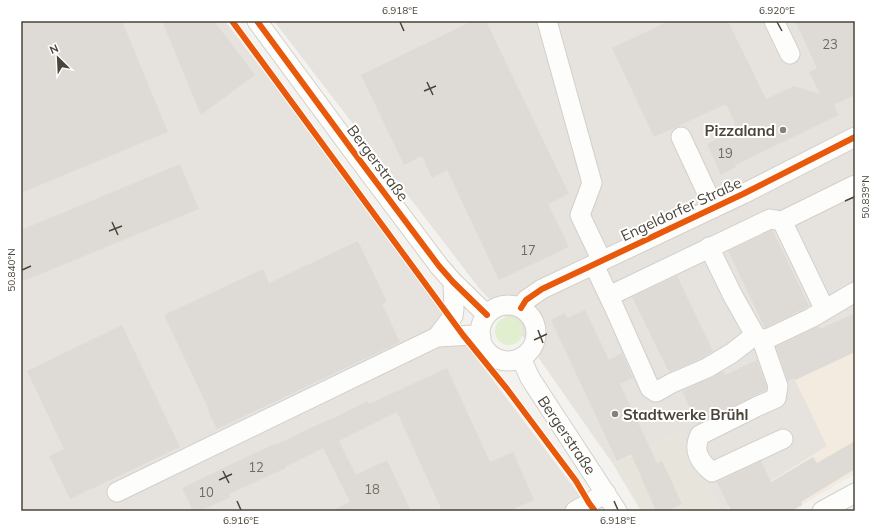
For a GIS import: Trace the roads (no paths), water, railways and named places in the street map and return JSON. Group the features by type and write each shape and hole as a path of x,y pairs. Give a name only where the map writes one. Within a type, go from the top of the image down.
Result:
{"street":[{"name":"Bergerstraße","path":"257,21 439,266 487,315"},
{"path":"547,21 592,183 580,215 609,296 650,388 656,392 706,368 759,338 769,338 811,318 855,292"},
{"path":"774,21 790,54"},
{"path":"681,137 714,208"},
{"name":"Engeldorfer Straße","path":"521,308 526,300 542,289 714,208 855,137"},
{"path":"609,296 770,219 782,220 855,185"},
{"path":"782,220 825,310"},
{"path":"709,247 733,296 759,338 778,386 776,398 700,435 697,441 697,451 703,464 712,472 783,439"},
{"path":"437,337 453,316 453,282"},
{"path":"514,305 521,308 529,314 534,322 536,333 534,343 529,351 521,358 500,360 491,355 484,347 480,337 482,322 492,310 499,306 514,305"},
{"path":"117,492 437,337 473,335 480,337"},
{"name":"Bergerstraße","path":"521,358 530,378 617,511"},
{"path":"575,511 606,493"},
{"path":"822,511 855,494"}],"place":[{"name":"Pizzaland","path":"783,130"},
{"name":"Stadtwerke Brühl","path":"615,414"}]}
